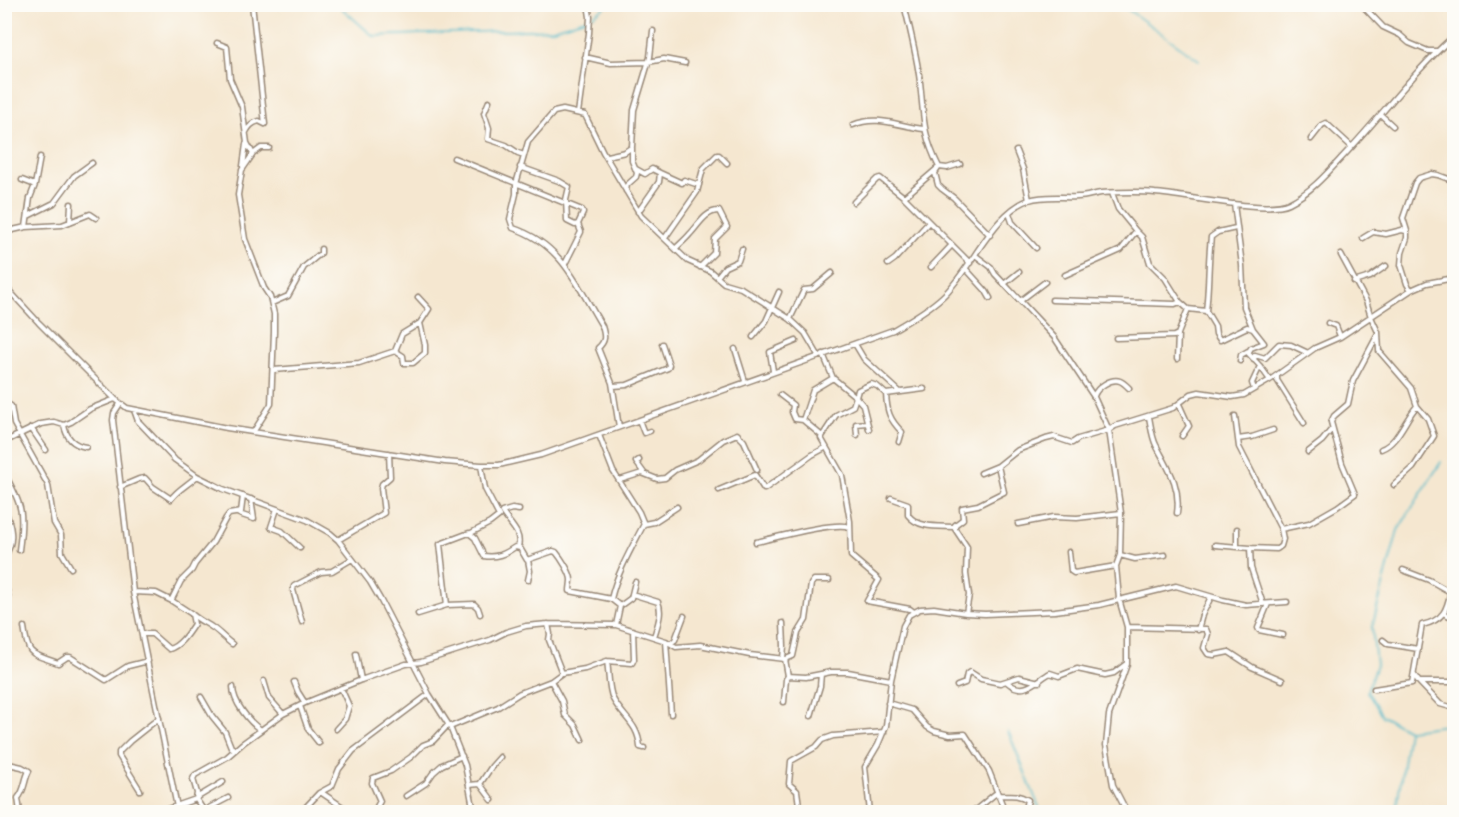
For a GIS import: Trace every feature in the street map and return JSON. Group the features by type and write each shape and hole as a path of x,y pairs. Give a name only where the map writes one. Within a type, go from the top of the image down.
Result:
{"street":[{"path":"246,133 249,126 259,120 265,124 252,4"},
{"path":"578,113 590,17 588,4"},
{"path":"904,4 920,81 924,129 939,167"},
{"path":"1361,4 1383,27 1400,35 1408,43 1428,51 1439,51"},
{"path":"626,191 627,185 636,177 636,169 632,161 634,110 648,62 653,31"},
{"path":"4,285 120,404 134,410 389,453 481,465 518,461 599,435 893,330 912,320 942,297 1009,213 1029,200 1112,193 1155,193 1234,204 1274,207 1287,204 1316,186 1455,36"},
{"path":"217,44 227,47 230,79 242,107 246,133 238,195 245,239 264,288 270,297 274,314 272,404 254,432"},
{"path":"585,57 611,63 664,59 685,63"},
{"path":"489,101 484,113 489,128 488,139 506,145 524,155"},
{"path":"619,427 613,386 598,348 604,343 602,326 565,264 543,243 513,228 510,219 516,184 528,142 554,112 563,111 585,115 638,212 688,261 710,271 724,283 741,288 790,319 805,333 821,354 833,378 863,405 869,429"},
{"path":"1381,115 1393,126"},
{"path":"853,125 869,120 924,129"},
{"path":"1311,139 1326,123 1352,147"},
{"path":"246,143 253,154"},
{"path":"607,156 625,152 632,147"},
{"path":"242,170 253,154 261,148 269,148"},
{"path":"1016,151 1023,169 1029,200"},
{"path":"665,238 697,192 703,169 719,155 728,163"},
{"path":"26,227 40,157"},
{"path":"454,158 582,210 578,224 581,232 565,264"},
{"path":"27,216 54,203 74,176 92,163"},
{"path":"904,197 939,167 947,168 960,164"},
{"path":"520,167 569,187 566,205 567,220 575,225 578,224"},
{"path":"939,167 935,173 938,185 990,235"},
{"path":"636,169 645,174 652,169 682,183 688,180 699,185"},
{"path":"638,212 659,182 660,173"},
{"path":"1411,290 1401,265 1407,231 1404,227 1403,214 1415,183 1419,178 1438,175 1455,182"},
{"path":"854,202 880,178 904,197 970,263"},
{"path":"21,180 35,185"},
{"path":"909,193 909,203"},
{"path":"1112,193 1118,209 1142,237 1150,263 1165,278 1180,302 1188,309 1206,311"},
{"path":"70,223 71,204"},
{"path":"1234,204 1242,264 1244,306 1253,329 1264,343 1241,355 1240,360"},
{"path":"676,248 702,219 719,211 727,227 715,239 714,253 700,267"},
{"path":"1009,213 1012,222 1036,248"},
{"path":"4,232 26,227 70,223 90,214 96,218"},
{"path":"888,264 929,222"},
{"path":"1236,228 1218,232 1211,237 1208,257 1210,285 1206,311 1220,340 1247,327 1253,329"},
{"path":"1065,275 1121,250 1136,231"},
{"path":"1363,238 1373,232 1386,234 1407,231"},
{"path":"931,267 951,246"},
{"path":"272,303 288,296 303,268 321,253 321,249"},
{"path":"717,277 725,267 738,261 742,249"},
{"path":"975,255 991,267 1054,337 1094,397 1109,430 1121,513 1120,555 1116,566 1119,599 1127,627 1127,664 1109,715 1106,746 1113,785 1127,813"},
{"path":"1341,255 1366,301 1378,332 1379,351 1411,387 1417,406 1428,419 1434,436 1413,468 1394,485"},
{"path":"1354,282 1370,277 1386,266"},
{"path":"966,269 990,298"},
{"path":"1004,284 1019,272"},
{"path":"790,319 804,290 813,289 832,273"},
{"path":"981,473 998,466 1018,450 1046,439 1054,437 1072,443 1115,426 1173,408 1191,394 1198,392 1244,395 1277,376 1308,353 1340,337 1411,290 1427,282 1455,278"},
{"path":"1020,301 1045,282"},
{"path":"753,337 766,321 779,292"},
{"path":"396,351 402,334 420,323 429,309 418,297"},
{"path":"1052,300 1175,304 1180,302"},
{"path":"1177,359 1178,334 1188,309"},
{"path":"396,351 403,356 404,363 413,363 425,353 420,323"},
{"path":"1328,323 1336,326 1340,337"},
{"path":"1281,529 1309,523 1338,507 1355,494 1342,463 1331,422 1347,404 1353,381 1378,332"},
{"path":"1116,338 1178,334"},
{"path":"773,371 770,352 796,341"},
{"path":"613,386 627,385 668,368 662,344"},
{"path":"855,344 864,359 900,392"},
{"path":"1254,360 1255,355 1265,358 1279,344 1291,345 1308,353"},
{"path":"735,349 745,381"},
{"path":"274,370 359,363 396,351"},
{"path":"1248,351 1249,357 1260,366 1270,380"},
{"path":"1254,389 1252,383 1260,366"},
{"path":"1277,376 1277,380 1304,423"},
{"path":"803,420 813,390 833,378"},
{"path":"1094,397 1100,387 1115,381 1123,382 1129,388"},
{"path":"822,436 836,415 853,406 858,390 871,384 886,394 886,407 894,424 902,432 899,442"},
{"path":"886,394 924,388"},
{"path":"780,395 793,405 792,412 795,419 803,420 822,436 825,448 842,476 847,503 851,556 879,580 867,601 910,609 914,613"},
{"path":"4,442 31,428 54,422 64,424 71,422 90,409 115,399"},
{"path":"4,402 11,406 13,422 48,485 54,523 61,535 62,553 71,568"},
{"path":"120,404 114,413 113,420 133,591 178,813"},
{"path":"1179,404 1189,426 1182,436"},
{"path":"1382,449 1391,444 1410,413 1417,406"},
{"path":"134,410 138,422 175,460 197,476 321,527 338,540 380,599 429,694 449,726 462,756 474,813"},
{"path":"1215,545 1260,550 1279,548 1283,539 1281,529 1239,447 1235,416"},
{"path":"1149,417 1155,442 1176,485 1179,502 1177,513"},
{"path":"639,420 644,433 650,431"},
{"path":"857,435 856,424 867,423"},
{"path":"64,424 67,436 79,446 86,447"},
{"path":"31,428 46,450"},
{"path":"1308,452 1332,429"},
{"path":"1238,439 1273,430"},
{"path":"620,480 644,474 657,479 665,478 675,470 698,460 723,440 737,434 744,441 757,470"},
{"path":"599,435 613,471 644,524"},
{"path":"719,490 755,475 764,489 825,448"},
{"path":"338,540 384,513 381,488 390,477 389,453"},
{"path":"639,460 636,462 645,471 644,474"},
{"path":"481,465 484,489 500,514 516,530 519,538 518,547 528,560 530,575 528,580"},
{"path":"955,527 963,519 963,506 978,505 1004,492 998,466"},
{"path":"4,473 13,487 23,515 19,550"},
{"path":"120,487 145,478 153,487 171,499 178,489 189,484 197,476"},
{"path":"239,514 242,510 243,496"},
{"path":"891,498 908,504 908,515 915,522 936,527 955,527"},
{"path":"172,601 181,581 213,542 229,514 255,518 251,499"},
{"path":"644,524 654,522 676,507"},
{"path":"4,508 12,544 4,557"},
{"path":"277,509 271,526 282,531 300,548"},
{"path":"447,605 440,544 490,523 500,514 512,509 519,510"},
{"path":"1018,524 1054,517 1077,518 1121,513"},
{"path":"611,599 617,582 617,574 644,524"},
{"path":"756,542 826,525 849,527"},
{"path":"955,527 967,547 966,574 969,595 966,614"},
{"path":"1237,529 1237,547"},
{"path":"470,533 484,556 505,554 518,547"},
{"path":"1250,549 1251,568 1266,604 1258,628 1283,635"},
{"path":"528,560 556,552 568,569 571,581 570,591 611,599 620,606"},
{"path":"1069,552 1071,571 1074,573 1116,566"},
{"path":"1120,555 1135,559 1165,555"},
{"path":"302,622 293,590 294,586 321,572 332,571 352,559"},
{"path":"1403,570 1430,580 1452,593"},
{"path":"4,578 8,596 4,609"},
{"path":"1374,689 1412,683 1422,625 1434,622 1445,614 1455,579"},
{"path":"228,798 204,812 197,798 193,779 195,775 227,757 234,749 283,714 340,688 406,664 490,640 526,626 548,624 616,625 668,642 676,647 700,645 784,659 793,656 798,633 805,624 811,584 814,580 829,580"},
{"path":"616,625 620,606 631,598 635,582"},
{"path":"870,813 865,767 884,732 891,680 903,626 909,615 920,609 934,608 966,614 1055,611 1099,605 1176,586 1211,597 1246,604 1287,602"},
{"path":"133,591 156,593 172,601 202,623 214,628 221,637 232,644"},
{"path":"632,594 658,602 660,605 661,610 654,637"},
{"path":"1198,630 1211,597"},
{"path":"418,614 447,605 474,604 480,614"},
{"path":"142,634 152,634 169,649 173,648 194,624 192,614"},
{"path":"1445,614 1455,618"},
{"path":"668,642 675,640 684,616"},
{"path":"783,622 784,659 788,676 784,702"},
{"path":"548,624 549,640 562,673"},
{"path":"24,627 27,647 32,653 58,663 70,657 106,680 128,666 148,661"},
{"path":"1127,627 1208,631 1204,648 1208,654 1230,652 1252,667 1282,680"},
{"path":"374,813 380,801 372,783 373,778 391,771 423,745 433,741 449,726 498,707 532,687 551,681 562,673 585,669 607,661 629,664 634,662 633,630"},
{"path":"1383,640 1388,644 1418,649"},
{"path":"668,642 671,714"},
{"path":"356,654 362,680"},
{"path":"607,661 612,696 635,726 640,747 644,748"},
{"path":"1007,682 1022,687 1039,682 1050,673 1059,676 1077,669 1105,675 1114,673 1127,664"},
{"path":"788,676 806,677 831,672 848,672 891,680"},
{"path":"957,686 964,683 966,674 970,672 981,679 1000,683 1019,676 1039,682"},
{"path":"811,716 820,686 821,674"},
{"path":"1414,674 1440,704 1455,708"},
{"path":"264,681 269,698 283,714"},
{"path":"551,681 562,701 565,715 575,725 582,740"},
{"path":"294,682 306,703"},
{"path":"1419,682 1455,682"},
{"path":"233,687 233,694 244,712 261,730"},
{"path":"336,729 345,719 349,706 340,688"},
{"path":"313,813 304,810 319,793 332,786 339,769 353,751 429,694"},
{"path":"201,697 234,749"},
{"path":"888,703 912,710 927,727 934,731 950,735 965,734 990,771 1002,804 999,813"},
{"path":"300,706 308,729 319,743"},
{"path":"140,790 119,756 119,752 159,718"},
{"path":"802,812 798,805 799,793 789,784 791,760 833,735 884,732"},
{"path":"406,796 426,783 442,765 462,756"},
{"path":"480,784 500,757"},
{"path":"4,763 29,771 24,779 22,794 18,798 20,813"},
{"path":"159,813 197,798 223,782"},
{"path":"469,785 480,784"},
{"path":"480,784 492,800"},
{"path":"322,793 350,813"},
{"path":"972,813 995,794 1021,796 1028,800 1025,813"},
{"path":"1293,813 1317,811"}],"waterway":[{"path":"337,4 373,36 553,29 588,18"},
{"path":"592,16 609,4"},
{"path":"1120,4 1199,60"},
{"path":"1396,812 1408,730 1382,716 1367,691 1376,665 1372,627 1398,530 1441,462"},
{"path":"1409,730 1454,724"},
{"path":"1008,731 1041,812"}]}
